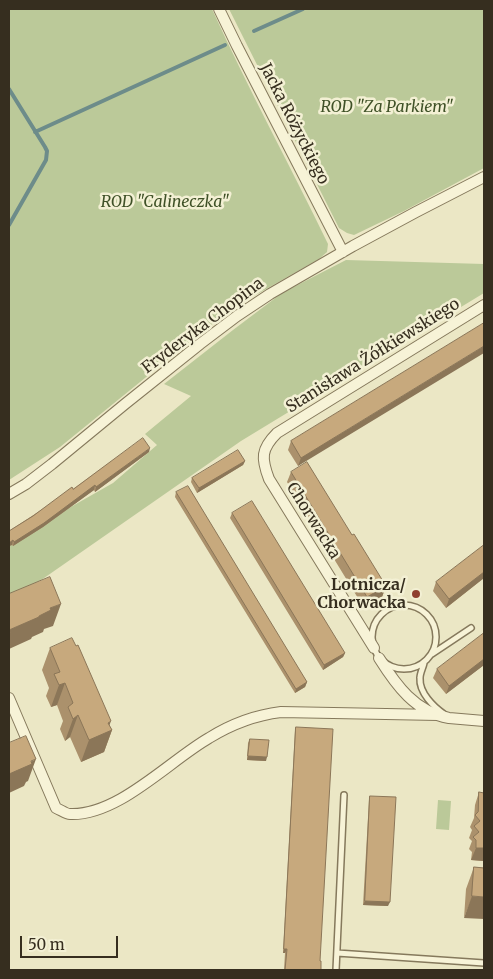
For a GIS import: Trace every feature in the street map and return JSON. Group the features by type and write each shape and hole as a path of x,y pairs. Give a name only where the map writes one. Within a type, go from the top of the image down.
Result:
{"street":[{"name":"Jacka Różyckiego","path":"219,9 343,252"},
{"name":"Fryderyka Chopina","path":"9,494 26,484 52,464 237,316 270,294 343,252 484,177"},
{"name":"Stanisława Żółkiewskiego","path":"277,433 484,305"},
{"name":"Chorwacka","path":"277,433 270,440 264,451 264,464 269,479 374,648"},
{"path":"379,658 398,687 418,705 449,718 484,721"},
{"path":"9,698 56,808 69,814 85,812 117,802 208,738 253,718 281,712 438,715"}],"lane":[{"path":"431,655 436,636 434,626 427,614 422,610 412,606 397,605 385,611 374,624 372,634 374,648 379,658 395,668 408,669 424,662 431,655 471,628"},
{"path":"424,662 420,680 423,690 436,707 449,718"},
{"path":"336,970 344,795"},
{"path":"336,953 484,963"}],"green space":[{"name":"ROD \"Calineczka\"","path":"9,9 212,9 328,244 327,252 319,259 252,297 215,322 60,447 9,480"},
{"name":"ROD \"Za Parkiem\"","path":"229,9 484,9 484,168 404,211 354,235 347,233 339,228"},
{"path":"346,260 484,264 484,293 241,441 34,585 9,598 9,542 113,483 157,445 145,434 191,396 164,384 282,293"},
{"path":"438,800 451,801 449,830 436,829"}],"building":[{"path":"484,323 484,346 301,458 291,441"},
{"path":"143,438 150,448 96,487 95,485 44,523 14,542 13,540 9,543 9,531 72,487 73,489"},
{"path":"238,450 245,461 199,488 192,478"},
{"path":"307,462 386,586 367,597 291,472"},
{"path":"188,486 307,682 296,689 176,492"},
{"path":"252,501 345,653 324,665 232,513"},
{"path":"484,545 484,572 449,599 436,582"},
{"path":"50,577 61,604 50,608 51,610 39,617 9,630 9,594"},
{"path":"484,633 484,659 449,686 437,669"},
{"path":"72,638 76,646 78,645 111,721 108,723 112,730 89,740 78,715 73,719 68,707 73,703 65,683 59,685 54,674 60,672 50,648"},
{"path":"296,727 333,729 321,970 285,970 287,949 284,949"},
{"path":"26,736 36,759 31,761 32,764 9,774 9,743"},
{"path":"250,739 269,740 267,757 248,756"},
{"path":"479,792 484,793 484,848 476,848 476,840 473,837 479,832 474,826 480,821 475,815 478,812"},
{"path":"370,796 396,797 390,902 365,901"},
{"path":"474,867 484,868 484,897 472,896"}],"waterway":[{"path":"254,31 303,9"},
{"path":"35,132 225,45"},
{"path":"9,89 47,151 46,160 9,225"}],"place":[{"name":"Lotnicza/ Chorwacka","path":"416,594"}]}
